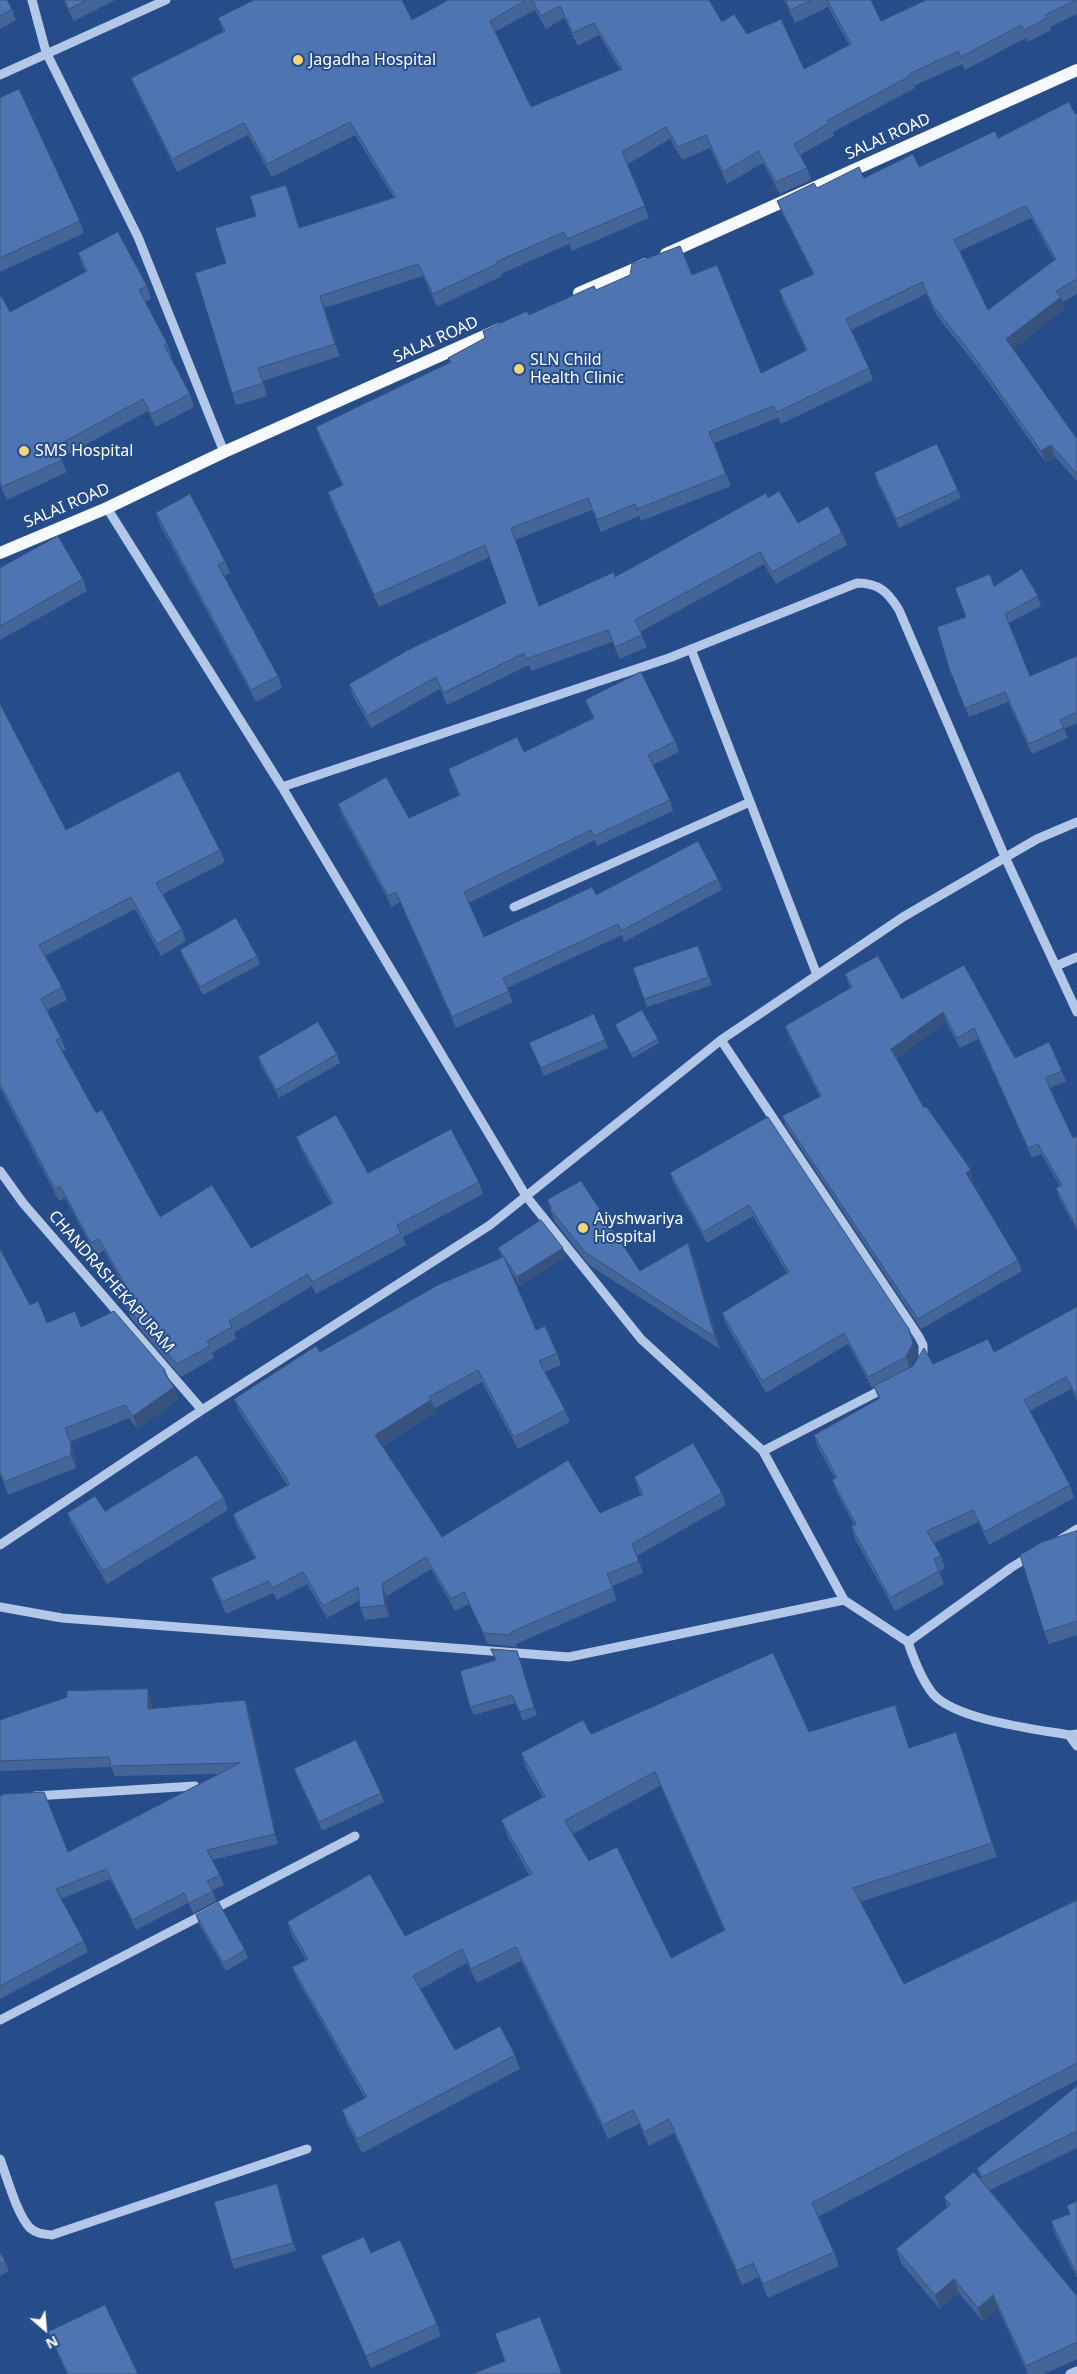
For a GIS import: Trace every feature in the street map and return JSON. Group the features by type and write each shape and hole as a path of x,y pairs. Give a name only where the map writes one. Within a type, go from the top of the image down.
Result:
{"main road":[{"name":"SALAI ROAD","path":"569,298 1077,70"},
{"name":"SALAI ROAD","path":"0,553 107,508 224,452 514,322"}],"street":[{"path":"32,0 46,52 138,237 224,452"},
{"path":"0,75 46,52 166,0"},
{"path":"107,508 282,787 526,1196 641,1339 763,1452 844,1600 908,1642 917,1667 934,1695 958,1710 990,1720 1073,1735 1077,1746"},
{"path":"282,787 691,649 857,584 869,583 881,588 892,597 899,610 1005,857 1077,1012"},
{"path":"691,649 817,975"},
{"path":"514,907 750,802"},
{"path":"0,1545 202,1410 490,1225 721,1040 903,917 1037,839 1077,822"},
{"path":"1056,966 1077,957"},
{"path":"721,1040 919,1337 924,1354 918,1368"},
{"name":"CHANDRASHEKAPURAM","path":"0,1171 23,1202 202,1410"},
{"path":"763,1452 898,1382"},
{"path":"908,1642 1012,1567 1077,1529"},
{"path":"0,1607 62,1618 569,1657 844,1600"},
{"path":"29,1797 195,1786"},
{"path":"0,2020 354,1836"},
{"path":"0,2159 24,2219 31,2228 40,2233 52,2234 307,2149"},
{"path":"1070,2374 1077,2371"}],"building":[{"path":"0,0 7,0 12,9 0,16"},
{"path":"65,0 87,0 69,9"},
{"path":"254,0 402,0 412,20 448,0 526,0 490,21 531,107 622,69 594,23 573,33 560,6 541,16 532,0 709,0 722,22 734,14 747,34 781,19 804,69 851,44 827,0 871,0 881,21 926,0 1076,0 1045,15 1047,18 1024,30 1021,25 961,57 958,51 909,74 910,76 828,120 829,123 794,144 807,168 776,182 758,151 723,172 706,135 678,147 666,127 622,152 645,206 567,239 564,232 496,262 497,264 433,294 418,264 320,296 335,344 258,368 263,383 232,393 195,273 226,263 215,228 256,216 250,196 286,185 299,228 396,197 350,122 267,164 244,123 172,159 131,78 225,31 218,18"},
{"path":"786,0 812,0 790,10"},
{"path":"19,89 80,221 0,258 0,98"},
{"path":"1069,102 1075,114 1077,113 1077,279 1056,291 1061,297 1006,339 1077,439 1077,474 1051,445 1041,451 977,361 932,304 922,282 846,319 869,368 777,412 773,406 709,432 726,474 637,509 635,504 597,520 588,498 511,528 539,606 614,572 615,577 766,493 768,498 779,491 798,523 828,506 842,533 772,572 760,552 635,620 642,635 615,647 608,630 526,659 524,653 443,693 436,677 367,716 349,684 408,650 506,603 485,545 374,595 328,492 343,485 316,427 451,362 448,358 485,338 483,331 527,311 529,315 594,286 596,290 630,275 632,264 680,246 692,275 717,265 761,373 807,350 779,290 814,274 777,201 814,183 817,188 859,167 864,178 913,154 919,167 995,131 998,138","holes":["1026,206 1056,259 988,310 954,240"]},
{"path":"118,232 147,286 139,290 167,343 164,345 190,394 151,414 143,399 56,446 62,460 2,487 0,482 0,294 10,312 87,271 78,253"},
{"path":"937,444 958,490 896,519 874,473"},
{"path":"190,494 225,561 218,565 278,676 251,690 156,513"},
{"path":"58,536 83,579 0,626 0,568"},
{"path":"1022,569 1038,596 1005,614 1030,676 1077,656 1077,712 1060,720 1064,728 1029,744 1005,692 965,708 949,668 937,627 966,617 955,588 990,574 994,586"},
{"path":"641,672 675,741 648,755 670,800 594,836 591,830 464,892 484,937 592,887 596,895 698,841 718,879 621,931 618,924 503,978 509,991 452,1017 396,892 388,896 338,804 386,777 409,818 460,795 448,769 517,737 524,752 594,718 585,700"},
{"path":"0,704 66,830 179,771 220,850 156,883 182,929 157,944 131,897 39,945 62,987 41,999 61,1038 56,1040 96,1113 102,1110 160,1217 212,1185 251,1248 333,1203 296,1137 336,1115 368,1173 451,1129 479,1182 397,1225 401,1233 312,1282 308,1274 229,1321 232,1327 207,1341 210,1346 177,1364 126,1306 135,1302 99,1239 91,1243 60,1186 55,1189 0,1084"},
{"path":"236,918 257,956 200,987 180,950"},
{"path":"698,946 709,977 644,999 633,968"},
{"path":"878,956 902,999 964,965 1015,1058 1049,1042 1062,1071 1045,1078 1073,1138 1077,1136 1077,1228 1056,1188 1062,1185 1038,1144 1028,1148 974,1028 957,1038 943,1012 891,1049 924,1108 926,1106 971,1170 966,1173 1018,1260 918,1319 782,1116 821,1096 785,1026 852,987 845,974"},
{"path":"642,1010 658,1039 631,1054 615,1025"},
{"path":"594,1014 605,1040 541,1068 529,1043"},
{"path":"318,1022 337,1054 276,1090 258,1057"},
{"path":"768,1117 909,1329 913,1343 906,1357 868,1377 844,1333 762,1381 722,1313 789,1272 749,1205 703,1232 670,1173"},
{"path":"581,1181 640,1271 688,1243 715,1337 585,1252 550,1209 552,1208 547,1200"},
{"path":"541,1220 563,1248 517,1277 498,1248"},
{"path":"0,1249 30,1305 38,1301 47,1323 75,1311 81,1327 114,1311 165,1370 163,1371 174,1387 133,1416 125,1405 65,1428 71,1444 71,1455 4,1482 0,1473"},
{"path":"504,1257 536,1330 545,1326 557,1353 539,1361 565,1410 514,1437 478,1370 429,1397 431,1400 375,1435 442,1537 568,1460 600,1513 643,1494 634,1477 693,1443 722,1493 632,1544 639,1561 607,1574 613,1588 511,1632 512,1635 483,1633 464,1592 451,1599 426,1557 382,1584 385,1605 360,1608 358,1587 323,1606 303,1572 272,1588 269,1581 222,1602 211,1578 256,1558 233,1514 290,1484 234,1399 316,1346 320,1352 438,1285"},
{"path":"1077,1307 1077,1397 1066,1377 1024,1400 1070,1485 984,1532 973,1510 927,1531 941,1556 934,1559 939,1571 890,1598 851,1526 856,1524 832,1480 837,1477 814,1435 880,1398 874,1386 913,1366 924,1348 933,1364 988,1339 994,1352"},
{"path":"197,1455 224,1498 103,1571 67,1513 95,1496 105,1511"},
{"path":"1077,1531 1077,1621 1044,1632 1020,1555 1042,1542"},
{"path":"491,1649 517,1651 534,1707 520,1712 512,1695 470,1707 460,1671 496,1660"},
{"path":"773,1653 809,1732 895,1705 909,1748 956,1732 992,1843 853,1888 904,1984 1077,1900 1077,2063 812,2203 834,2252 763,2284 753,2263 737,2271 669,2119 644,2132 633,2110 603,2125 516,1947 471,1969 462,1949 413,1976 455,2050 500,2026 515,2055 357,2139 342,2110 367,2097 292,1967 308,1959 287,1922 370,1874 405,1936 532,1874 501,1820 545,1796 521,1753 583,1720 591,1734","holes":["655,1772 725,1930 671,1958 617,1847 589,1861 565,1821"]},
{"path":"148,1689 148,1709 245,1700 275,1834 207,1850 220,1875 207,1881 213,1891 189,1903 184,1893 132,1920 106,1869 56,1889 84,1941 0,1986 0,1796 4,1794 44,1792 68,1852 240,1763 111,1766 109,1757 0,1761 0,1720 67,1697 67,1691"},
{"path":"356,1740 381,1793 319,1822 294,1769"},
{"path":"219,1903 245,1950 223,1963 196,1915"},
{"path":"1077,2086 1077,2131 982,2177 977,2169"},
{"path":"974,2172 1077,2296 1077,2342 1026,2366 993,2295 978,2308 954,2279 935,2295 896,2249 950,2205 944,2197"},
{"path":"277,2184 293,2243 231,2260 214,2202"},
{"path":"1077,2201 1077,2275 1051,2221 1070,2214 1067,2206"},
{"path":"364,2237 371,2253 400,2240 437,2324 366,2356 321,2256"},
{"path":"0,2252 5,2261 0,2264"},
{"path":"105,2305 138,2374 68,2374 48,2332"},
{"path":"540,2317 562,2374 472,2374 505,2361 495,2334"}],"place":[{"name":"Jagadha Hospital","path":"298,60"},
{"name":"SLN Child Health Clinic","path":"519,369"},
{"name":"SMS Hospital","path":"24,451"},
{"name":"Aiyshwariya Hospital","path":"583,1228"}]}
